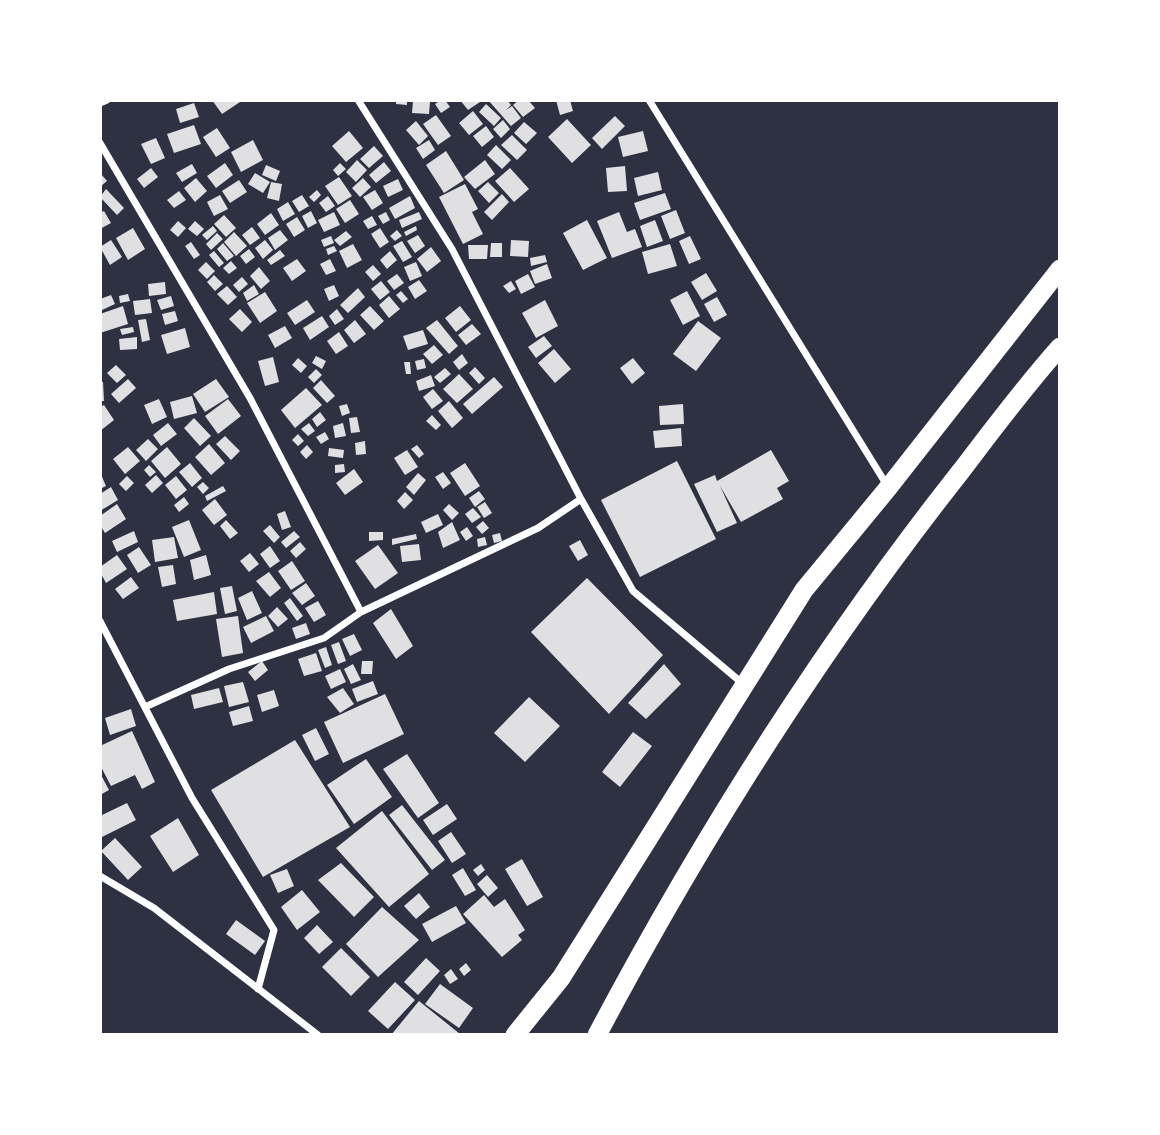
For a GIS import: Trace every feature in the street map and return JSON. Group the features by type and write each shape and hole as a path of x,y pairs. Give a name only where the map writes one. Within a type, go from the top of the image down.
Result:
{"highway":[{"path":"515,1035 561,978 804,590 1060,269"},
{"path":"597,1035 779,721 915,529 1060,347"}],"street":[{"path":"100,103 107,100"},
{"path":"358,100 452,249 580,499 633,591 743,684"},
{"path":"649,100 888,488"},
{"path":"100,143 250,398 361,612"},
{"path":"145,708 229,669 324,638 361,612 538,528 580,499"},
{"path":"100,621 192,798 274,930 258,989"},
{"path":"100,876 154,908 318,1035"}],"building":[{"path":"212,100 243,100 222,114"},
{"path":"396,100 407,100 407,105 396,104"},
{"path":"445,100 450,107 441,113 435,104"},
{"path":"460,100 483,100 468,110"},
{"path":"488,100 507,100 511,105 506,110 512,106 521,118 511,126"},
{"path":"519,100 528,100 535,108 523,117 513,105"},
{"path":"556,100 570,100 573,111 560,115"},
{"path":"413,101 430,102 429,114 412,113"},
{"path":"194,103 199,117 180,123 176,109"},
{"path":"486,104 501,118 494,126 479,112"},
{"path":"473,111 483,124 469,135 459,123"},
{"path":"436,115 451,136 438,145 423,124"},
{"path":"615,116 625,126 602,149 592,138"},
{"path":"567,119 591,145 572,163 548,137"},
{"path":"503,120 510,129 501,138 493,129"},
{"path":"416,121 428,136 419,145 406,130"},
{"path":"524,122 537,133 526,144 514,133"},
{"path":"194,125 201,144 174,153 167,134"},
{"path":"486,126 494,137 482,147 473,136"},
{"path":"217,128 230,148 216,157 203,137"},
{"path":"349,131 363,148 346,162 332,146"},
{"path":"643,131 648,151 623,157 618,137"},
{"path":"512,135 527,150 517,160 501,145"},
{"path":"156,138 165,158 151,164 141,144"},
{"path":"253,140 263,160 241,172 231,152"},
{"path":"429,140 435,150 423,159 416,148"},
{"path":"496,145 511,160 502,169 487,155"},
{"path":"374,146 383,156 369,168 360,159"},
{"path":"446,151 464,180 444,193 426,165"},
{"path":"357,160 367,170 356,182 346,172"},
{"path":"485,160 495,174 475,189 464,177"},
{"path":"384,162 391,171 376,183 369,175"},
{"path":"225,163 233,175 216,188 207,176"},
{"path":"340,163 346,169 338,176 333,170"},
{"path":"192,164 197,173 182,182 176,173"},
{"path":"266,165 280,171 276,181 262,175"},
{"path":"625,166 627,191 608,192 606,168"},
{"path":"151,168 158,177 144,188 137,179"},
{"path":"510,168 529,189 514,202 495,181"},
{"path":"658,172 662,190 638,196 634,178"},
{"path":"100,173 107,181 100,187"},
{"path":"255,173 270,182 263,193 248,184"},
{"path":"339,177 352,196 338,205 325,186"},
{"path":"196,178 207,191 195,202 184,188"},
{"path":"363,178 371,187 360,197 352,188"},
{"path":"398,179 403,190 388,197 383,186"},
{"path":"239,180 247,192 230,203 222,191"},
{"path":"271,182 282,184 279,201 267,198"},
{"path":"488,182 499,193 489,203 478,191"},
{"path":"465,184 478,209 472,212 483,234 463,244 439,197"},
{"path":"106,189 124,208 117,215 100,197"},
{"path":"317,190 321,195 314,202 309,197"},
{"path":"375,190 383,203 372,210 363,197"},
{"path":"179,191 186,200 174,208 167,200"},
{"path":"665,193 671,209 640,220 634,203"},
{"path":"502,194 509,202 492,220 484,212"},
{"path":"220,195 228,209 214,216 207,202"},
{"path":"302,195 309,206 299,212 292,201"},
{"path":"328,196 335,206 326,212 319,203"},
{"path":"410,196 415,208 395,219 389,208"},
{"path":"350,200 359,214 345,223 336,209"},
{"path":"288,202 295,214 283,221 277,209"},
{"path":"676,210 685,233 670,239 661,216"},
{"path":"104,211 111,223 100,229 100,213"},
{"path":"311,211 317,223 308,228 302,216"},
{"path":"334,212 340,225 324,232 318,220"},
{"path":"386,212 390,220 383,224 378,216"},
{"path":"419,212 422,219 402,228 399,220"},
{"path":"619,212 627,232 635,229 642,247 612,258 597,221"},
{"path":"271,213 279,225 265,235 257,224"},
{"path":"224,215 236,228 226,237 214,224"},
{"path":"372,216 377,225 368,229 363,221"},
{"path":"297,217 305,230 294,237 286,224"},
{"path":"587,220 607,258 583,270 563,233"},
{"path":"655,220 663,241 647,247 640,226"},
{"path":"178,221 186,228 178,237 170,230"},
{"path":"195,221 204,229 197,236 188,229"},
{"path":"213,226 217,231 207,240 202,235"},
{"path":"416,226 417,230 406,236 404,232"},
{"path":"252,227 260,238 250,245 242,235"},
{"path":"133,228 145,249 128,260 116,238"},
{"path":"380,228 389,242 380,248 371,234"},
{"path":"280,230 288,240 275,250 268,238"},
{"path":"397,230 402,236 395,241 390,236"},
{"path":"346,231 352,237 340,246 334,240"},
{"path":"234,232 247,246 236,256 224,242"},
{"path":"217,233 223,239 211,250 206,244"},
{"path":"418,235 425,246 415,253 407,241"},
{"path":"331,236 334,243 324,247 321,240"},
{"path":"690,236 701,259 689,264 679,241"},
{"path":"111,240 122,257 110,265 100,247"},
{"path":"265,240 273,250 263,259 255,248"},
{"path":"511,240 529,241 528,257 510,256"},
{"path":"402,241 412,257 403,262 393,246"},
{"path":"191,242 200,255 194,259 185,246"},
{"path":"223,243 234,256 227,261 217,249"},
{"path":"491,243 502,243 502,257 490,257"},
{"path":"353,244 362,260 347,268 339,251"},
{"path":"670,244 677,266 648,274 642,252"},
{"path":"468,245 488,245 487,259 469,259"},
{"path":"334,246 337,251 328,255 326,249"},
{"path":"431,247 441,261 427,272 417,259"},
{"path":"249,249 255,257 246,264 240,256"},
{"path":"280,250 285,256 271,265 267,260"},
{"path":"214,251 224,263 219,267 209,255"},
{"path":"390,251 397,260 387,269 380,260"},
{"path":"545,255 547,262 531,266 530,258"},
{"path":"297,259 306,271 292,281 283,268"},
{"path":"330,259 336,271 326,275 320,264"},
{"path":"231,261 237,268 229,274 223,268"},
{"path":"206,262 215,271 207,279 198,270"},
{"path":"416,262 422,276 410,281 404,267"},
{"path":"547,264 552,278 535,284 530,271"},
{"path":"373,265 381,274 373,281 365,272"},
{"path":"259,267 270,281 261,289 250,276"},
{"path":"706,273 717,291 702,300 691,282"},
{"path":"397,274 404,283 394,290 387,281"},
{"path":"528,274 535,287 521,294 515,281"},
{"path":"214,275 223,284 215,291 207,282"},
{"path":"242,277 248,284 239,292 233,285"},
{"path":"419,280 427,291 415,299 408,287"},
{"path":"381,281 390,292 380,300 371,289"},
{"path":"511,281 516,289 509,293 503,286"},
{"path":"165,282 166,294 149,296 148,284"},
{"path":"254,285 259,294 247,301 243,293"},
{"path":"334,285 339,296 329,301 324,289"},
{"path":"227,286 237,297 228,305 217,294"},
{"path":"358,288 365,297 348,313 340,305"},
{"path":"401,291 408,299 403,303 396,295"},
{"path":"687,291 700,316 683,325 670,300"},
{"path":"265,292 277,311 260,323 247,303"},
{"path":"128,294 130,301 120,303 119,296"},
{"path":"111,295 115,304 102,310 100,299"},
{"path":"171,296 174,306 161,310 157,300"},
{"path":"389,296 400,309 389,318 379,305"},
{"path":"717,297 727,315 714,322 704,304"},
{"path":"150,299 152,313 135,315 133,301"},
{"path":"307,300 315,312 295,325 287,313"},
{"path":"545,300 558,326 536,338 522,313"},
{"path":"123,306 128,324 100,333 100,314"},
{"path":"370,306 384,321 374,330 360,315"},
{"path":"460,306 471,320 456,332 445,318"},
{"path":"240,309 252,322 242,332 229,319"},
{"path":"337,309 344,319 335,325 329,316"},
{"path":"175,311 178,321 165,325 162,314"},
{"path":"322,316 329,327 310,340 303,328"},
{"path":"146,319 150,340 142,342 138,320"},
{"path":"355,320 366,334 354,343 344,330"},
{"path":"437,320 458,346 449,354 426,328"},
{"path":"698,321 721,338 696,371 673,354"},
{"path":"472,324 481,334 466,345 458,335"},
{"path":"285,326 292,338 275,348 268,335"},
{"path":"133,327 134,332 122,335 120,329"},
{"path":"185,328 190,347 167,354 161,335"},
{"path":"423,330 428,344 408,350 403,336"},
{"path":"339,332 348,346 336,354 327,341"},
{"path":"544,336 552,346 536,358 528,347"},
{"path":"137,337 137,349 120,350 119,339"},
{"path":"434,345 443,355 432,364 423,354"},
{"path":"554,349 571,369 555,383 538,363"},
{"path":"462,354 468,363 459,370 453,362"},
{"path":"316,356 326,361 322,369 312,363"},
{"path":"273,357 279,382 265,386 258,361"},
{"path":"298,358 307,366 301,373 292,365"},
{"path":"633,358 645,373 632,384 620,368"},
{"path":"424,359 426,368 417,370 415,361"},
{"path":"404,362 410,362 411,374 406,374"},
{"path":"116,365 126,375 117,383 107,373"},
{"path":"475,367 485,378 479,384 469,373"},
{"path":"445,368 451,374 440,383 434,377"},
{"path":"316,369 322,375 314,383 308,377"},
{"path":"459,374 473,389 457,403 443,389"},
{"path":"431,375 435,386 419,391 416,381"},
{"path":"494,377 503,387 472,414 463,404"},
{"path":"128,379 136,388 119,403 111,394"},
{"path":"216,379 229,397 205,412 193,394"},
{"path":"321,380 335,396 327,403 313,388"},
{"path":"100,382 103,382 104,401 100,401"},
{"path":"306,388 322,405 295,428 281,410"},
{"path":"433,389 443,401 432,409 423,397"},
{"path":"192,396 197,413 174,419 170,402"},
{"path":"159,399 167,417 152,424 144,405"},
{"path":"228,399 241,416 218,434 205,416"},
{"path":"449,401 463,418 452,428 438,411"},
{"path":"347,404 350,413 342,416 339,406"},
{"path":"683,404 684,424 660,425 659,406"},
{"path":"104,405 114,420 100,431 100,407"},
{"path":"320,412 326,420 317,427 312,419"},
{"path":"432,415 441,425 436,430 426,421"},
{"path":"357,417 360,432 351,433 349,418"},
{"path":"194,418 211,436 200,446 184,428"},
{"path":"168,423 177,434 161,446 153,435"},
{"path":"309,423 315,431 308,436 301,429"},
{"path":"343,423 346,436 335,438 333,426"},
{"path":"681,428 682,446 655,448 653,431"},
{"path":"325,432 329,439 321,444 316,437"},
{"path":"298,434 304,441 298,446 292,440"},
{"path":"225,436 240,451 231,460 216,444"},
{"path":"148,439 158,449 146,461 136,450"},
{"path":"365,441 366,454 356,455 355,443"},
{"path":"209,444 225,463 211,475 195,457"},
{"path":"307,445 313,452 306,459 300,452"},
{"path":"417,445 424,454 419,458 411,449"},
{"path":"128,447 140,461 125,474 113,459"},
{"path":"167,447 181,464 165,478 151,461"},
{"path":"329,448 344,450 343,458 328,456"},
{"path":"407,450 418,467 405,475 394,458"},
{"path":"771,450 789,481 777,488 783,499 741,522 720,486 737,523 717,532 694,484 715,475 717,481"},
{"path":"677,461 716,539 640,577 601,500"},
{"path":"190,463 202,478 192,487 179,472"},
{"path":"465,463 480,486 465,496 450,473"},
{"path":"344,464 345,472 335,473 335,465"},
{"path":"149,465 156,472 150,477 144,470"},
{"path":"354,469 363,482 345,495 336,483"},
{"path":"100,472 106,486 100,489"},
{"path":"443,472 451,483 443,489 435,477"},
{"path":"418,473 426,480 414,495 406,487"},
{"path":"156,475 163,483 152,493 145,485"},
{"path":"127,476 134,483 126,491 119,484"},
{"path":"176,476 187,490 176,499 165,485"},
{"path":"203,482 209,488 203,494 197,487"},
{"path":"223,486 226,491 207,501 205,496"},
{"path":"111,487 118,500 100,511 100,494"},
{"path":"479,491 485,499 475,507 469,498"},
{"path":"405,492 413,500 404,509 397,501"},
{"path":"184,497 189,504 179,512 174,505"},
{"path":"215,499 227,515 214,525 202,510"},
{"path":"485,502 492,513 484,518 477,507"},
{"path":"117,504 126,519 105,533 100,525 100,516"},
{"path":"449,504 459,513 452,520 443,510"},
{"path":"473,508 481,517 472,523 465,514"},
{"path":"285,511 291,527 282,530 277,514"},
{"path":"438,514 443,525 426,533 421,522"},
{"path":"189,520 201,550 184,557 172,527"},
{"path":"226,520 238,533 230,539 220,526"},
{"path":"483,521 489,528 482,534 476,527"},
{"path":"452,522 460,540 443,548 438,532"},
{"path":"270,525 280,537 274,543 263,531"},
{"path":"467,527 473,536 466,541 460,532"},
{"path":"134,531 138,542 117,552 112,541"},
{"path":"294,531 300,537 286,548 281,542"},
{"path":"369,532 383,532 383,540 369,541"},
{"path":"500,533 502,541 494,543 492,535"},
{"path":"416,534 417,539 392,545 392,539"},
{"path":"174,537 178,558 155,562 152,540"},
{"path":"485,537 487,545 478,547 477,539"},
{"path":"580,540 588,555 578,561 569,546"},
{"path":"300,542 306,549 296,558 290,551"},
{"path":"419,544 421,560 402,562 400,546"},
{"path":"378,545 398,573 375,589 355,561"},
{"path":"270,546 280,561 270,568 260,554"},
{"path":"139,547 151,565 138,573 127,555"},
{"path":"250,553 259,564 249,572 240,561"},
{"path":"117,555 127,569 106,583 100,567"},
{"path":"206,555 211,575 194,580 190,560"},
{"path":"292,561 305,581 291,590 278,571"},
{"path":"173,565 176,584 162,587 158,567"},
{"path":"269,572 281,588 270,597 256,581"},
{"path":"131,577 139,588 123,599 115,589"},
{"path":"587,578 663,655 609,714 531,632"},
{"path":"306,583 315,596 302,605 292,593"},
{"path":"232,586 237,611 225,614 220,588"},
{"path":"252,591 262,613 247,620 238,598"},
{"path":"214,592 217,614 177,621 173,600"},
{"path":"290,598 303,616 297,621 284,603"},
{"path":"318,601 326,615 314,622 305,608"},
{"path":"277,607 288,619 278,627 268,616"},
{"path":"391,609 413,646 396,659 373,623"},
{"path":"238,616 243,653 222,657 216,619"},
{"path":"266,616 274,631 251,643 243,627"},
{"path":"306,623 310,634 296,639 292,628"},
{"path":"354,634 362,650 350,656 342,639"},
{"path":"339,642 346,661 338,664 331,645"},
{"path":"326,647 332,665 325,668 318,650"},
{"path":"316,653 322,671 304,676 298,659"},
{"path":"262,661 268,670 255,681 248,672"},
{"path":"362,661 373,661 372,674 361,674"},
{"path":"353,664 361,680 351,684 344,669"},
{"path":"664,664 681,684 646,719 628,703"},
{"path":"340,669 346,682 331,689 325,676"},
{"path":"373,681 378,694 357,702 352,689"},
{"path":"243,682 249,702 229,707 224,686"},
{"path":"219,688 223,702 194,709 191,695"},
{"path":"343,688 354,704 340,713 327,697"},
{"path":"274,690 279,706 262,712 257,695"},
{"path":"385,694 404,734 343,763 324,722"},
{"path":"529,697 560,726 525,762 494,733"},
{"path":"249,706 253,721 233,726 229,712"},
{"path":"131,709 136,726 110,735 105,718"},
{"path":"316,728 329,754 315,761 302,735"},
{"path":"132,731 155,782 142,789 135,775 111,786 100,765 100,746"},
{"path":"633,732 652,746 620,787 602,772"},
{"path":"295,740 350,827 263,877 211,790"},
{"path":"407,754 439,803 418,818 383,769"},
{"path":"366,759 392,797 354,824 327,785"},
{"path":"100,773 109,790 100,795"},
{"path":"127,803 136,820 102,837 100,816"},
{"path":"447,804 457,819 433,835 423,820"},
{"path":"402,805 445,860 432,870 389,815"},
{"path":"382,811 429,874 389,907 336,848"},
{"path":"178,818 199,855 173,872 150,836"},
{"path":"451,832 466,854 452,863 438,841"},
{"path":"115,838 142,867 128,880 101,851"},
{"path":"522,859 543,897 527,906 505,869"},
{"path":"341,863 374,897 354,917 318,880"},
{"path":"481,864 485,870 478,876 473,870"},
{"path":"463,868 476,890 465,896 452,875"},
{"path":"287,869 294,886 278,893 270,875"},
{"path":"487,875 498,888 488,897 477,884"},
{"path":"302,890 320,912 297,930 281,907"},
{"path":"419,893 430,907 416,919 404,906"},
{"path":"484,895 494,907 505,899 525,930 518,935 522,940 502,957 463,914"},
{"path":"456,906 466,923 432,942 422,924"},
{"path":"382,907 419,940 378,977 346,944"},
{"path":"236,920 265,941 255,955 226,934"},
{"path":"317,925 333,942 319,954 304,938"},
{"path":"341,948 370,977 351,996 322,967"},
{"path":"426,958 440,971 418,995 404,982"},
{"path":"466,963 471,970 464,976 459,969"},
{"path":"451,969 458,979 450,984 444,975"},
{"path":"395,982 415,1000 388,1029 368,1011"},
{"path":"440,984 473,1008 459,1028 425,1004"},
{"path":"419,1001 460,1034 391,1035"}]}
